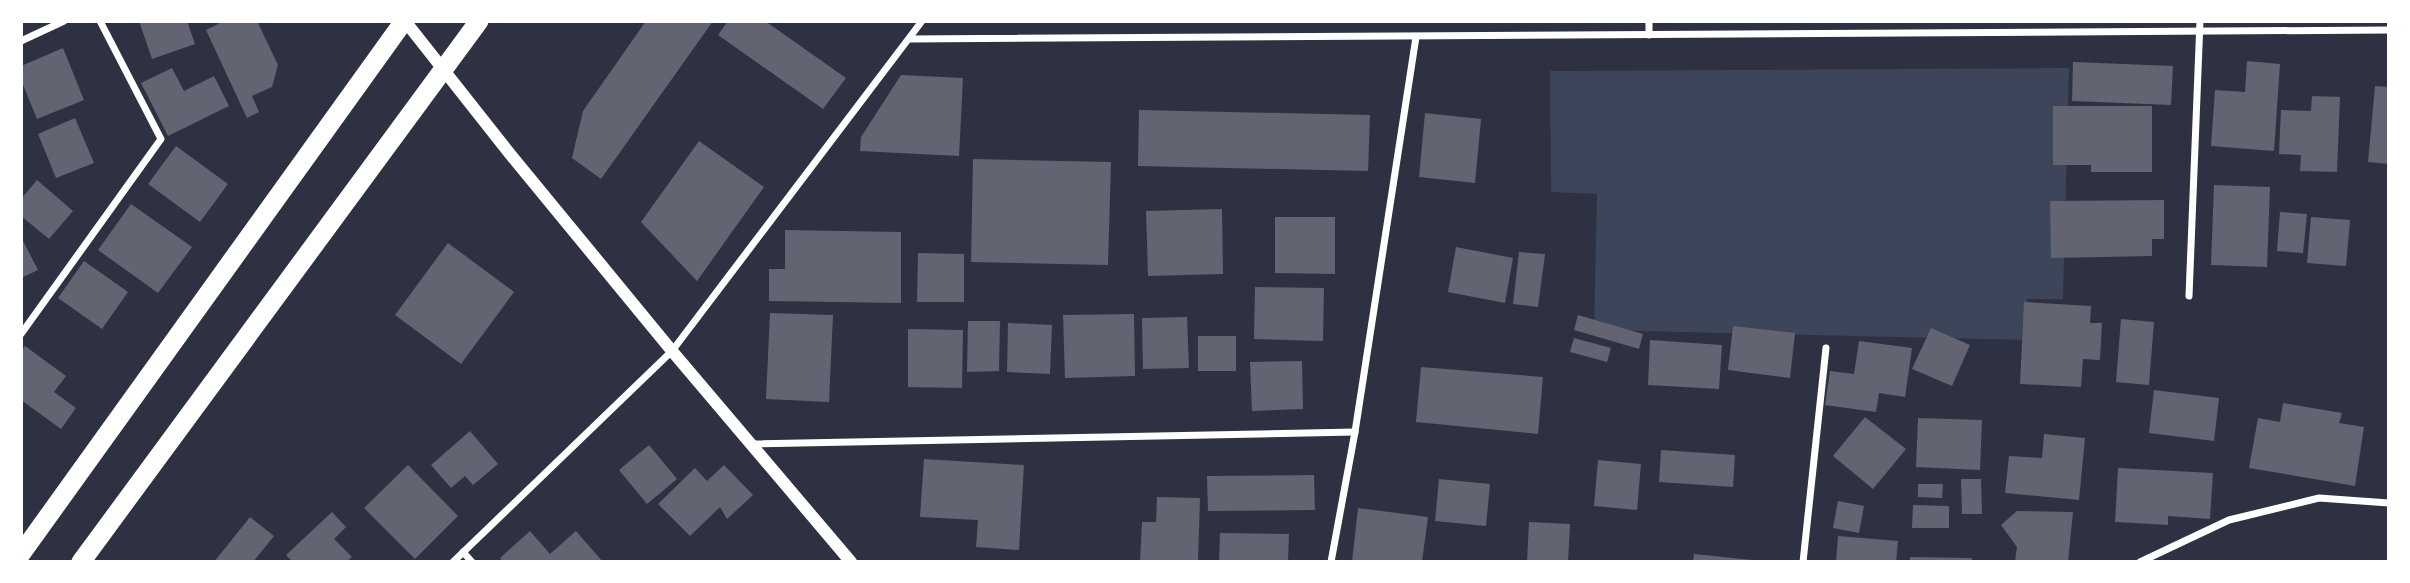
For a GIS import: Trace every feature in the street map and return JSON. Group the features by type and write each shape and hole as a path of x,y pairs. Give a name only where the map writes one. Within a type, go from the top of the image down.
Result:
{"highway":[{"path":"21,554 404,21"},
{"path":"81,562 479,21"}],"street":[{"path":"21,41 64,21"},
{"path":"21,334 161,139 100,21"},
{"path":"404,21 672,351 851,562"},
{"path":"453,562 672,351 922,21"},
{"path":"1648,21 1649,35"},
{"path":"2189,296 2200,21"},
{"path":"909,39 2389,30"},
{"path":"1331,562 1356,432 1416,37"},
{"path":"1803,562 1826,348"},
{"path":"752,444 1356,432"},
{"path":"2140,562 2228,520 2319,498 2389,503"},
{"path":"463,552 472,562"}],"shaded area":[{"path":"2069,68 2063,299 2027,299 2026,340 1594,330 1597,194 1551,192 1550,71"}],"building":[{"path":"139,21 187,21 195,44 152,59"},
{"path":"224,21 257,21 278,65 272,87 252,96 259,112 247,118 206,30"},
{"path":"646,21 713,21 601,179 572,158 583,111"},
{"path":"728,21 765,21 846,78 823,109 718,35"},
{"path":"63,48 84,100 37,119 21,80 21,66"},
{"path":"2247,61 2280,64 2274,151 2211,146 2215,90 2245,92"},
{"path":"2073,62 2173,66 2171,105 2072,101"},
{"path":"172,68 184,91 214,76 229,106 168,136 141,83"},
{"path":"901,75 963,78 959,156 860,151 861,137"},
{"path":"2375,86 2389,87 2389,164 2368,162"},
{"path":"2312,96 2340,97 2337,172 2300,171 2301,155 2279,154 2281,110 2311,111"},
{"path":"2053,106 2152,106 2152,172 2091,172 2091,165 2053,165"},
{"path":"1139,110 1370,115 1368,171 1138,166"},
{"path":"1425,113 1481,119 1475,183 1419,177"},
{"path":"75,118 94,163 56,178 38,134"},
{"path":"699,141 764,187 697,281 641,222"},
{"path":"176,146 228,184 200,222 148,184"},
{"path":"973,159 1111,162 1108,265 971,262"},
{"path":"37,180 73,211 49,239 21,216 21,199"},
{"path":"2214,185 2270,187 2267,267 2211,265"},
{"path":"2164,200 2164,239 2152,239 2152,256 2051,258 2050,201"},
{"path":"131,204 192,247 158,293 98,250"},
{"path":"1222,209 1223,274 1148,276 1146,211"},
{"path":"2280,212 2307,214 2303,253 2277,251"},
{"path":"1275,217 1335,217 1335,274 1275,273"},
{"path":"2311,217 2350,220 2346,266 2307,263"},
{"path":"785,230 901,232 901,303 769,301 769,269 785,269"},
{"path":"21,237 38,270 21,278"},
{"path":"448,243 514,292 461,364 395,315"},
{"path":"1456,247 1513,258 1505,303 1448,292"},
{"path":"1519,252 1545,254 1538,307 1513,304"},
{"path":"918,253 964,254 964,302 917,302"},
{"path":"84,261 128,292 102,329 58,298"},
{"path":"1255,287 1324,288 1323,341 1254,339"},
{"path":"2024,302 2091,306 2090,323 2102,323 2100,360 2083,359 2081,387 2020,384"},
{"path":"770,313 833,315 829,402 766,399"},
{"path":"1134,314 1135,376 1065,378 1063,315"},
{"path":"1578,315 1643,334 1639,349 1574,330"},
{"path":"1187,317 1189,368 1143,369 1142,318"},
{"path":"2121,319 2154,322 2149,385 2116,382"},
{"path":"968,321 1000,321 999,371 967,372"},
{"path":"1008,323 1052,325 1050,374 1007,372"},
{"path":"1733,326 1795,333 1790,378 1728,370"},
{"path":"1931,328 1970,345 1952,386 1912,369"},
{"path":"908,329 963,330 962,388 908,387"},
{"path":"1198,336 1236,336 1236,371 1198,371"},
{"path":"1574,338 1611,348 1607,362 1570,352"},
{"path":"1650,340 1722,345 1719,389 1648,385"},
{"path":"1859,341 1912,348 1905,397 1879,393 1876,412 1825,405 1830,371 1854,374"},
{"path":"25,346 66,376 54,392 76,408 61,429 21,400 21,351"},
{"path":"1302,361 1303,409 1252,411 1250,362"},
{"path":"1421,367 1543,377 1538,434 1416,422"},
{"path":"2154,390 2219,398 2214,441 2149,433"},
{"path":"2283,403 2342,413 2339,423 2364,427 2355,486 2249,468 2258,418 2280,422"},
{"path":"1865,417 1906,449 1873,489 1833,456"},
{"path":"1918,418 1982,420 1980,470 1916,467"},
{"path":"470,431 498,464 473,485 465,476 451,488 431,465"},
{"path":"2044,434 2085,438 2079,500 2005,493 2009,456 2042,458"},
{"path":"649,445 677,479 647,504 619,470"},
{"path":"1661,450 1735,455 1733,487 1659,482"},
{"path":"924,459 1024,465 1019,550 976,547 978,520 920,517"},
{"path":"1598,460 1641,464 1637,510 1594,506"},
{"path":"408,465 458,516 415,559 364,508"},
{"path":"724,465 753,495 727,519 720,507 690,536 658,504 695,468 707,481"},
{"path":"2118,468 2213,473 2210,519 2168,516 2168,525 2115,522"},
{"path":"1314,475 1315,510 1208,511 1207,476"},
{"path":"1439,479 1490,484 1486,526 1435,521"},
{"path":"1961,479 1981,479 1982,514 1962,514"},
{"path":"1918,484 1943,484 1942,498 1918,497"},
{"path":"1157,497 1200,498 1198,562 1140,562 1142,522 1156,522"},
{"path":"1838,501 1864,506 1859,533 1833,528"},
{"path":"1913,505 1949,506 1949,528 1912,528"},
{"path":"1358,508 1428,517 1422,562 1352,562"},
{"path":"2017,511 2073,512 2068,562 2015,562 2017,547 2001,525"},
{"path":"332,512 346,527 334,539 352,557 346,562 293,562 286,555"},
{"path":"250,517 274,536 253,562 214,562"},
{"path":"1529,522 1570,524 1568,562 1527,562"},
{"path":"530,531 550,554 576,531 603,562 503,562 500,558"},
{"path":"1220,533 1289,534 1288,562 1219,562"},
{"path":"1838,536 1898,541 1896,562 1836,562"},
{"path":"1694,554 1753,560 1753,562 1693,562"},
{"path":"1910,557 1972,558 1972,562 1910,562"}]}
